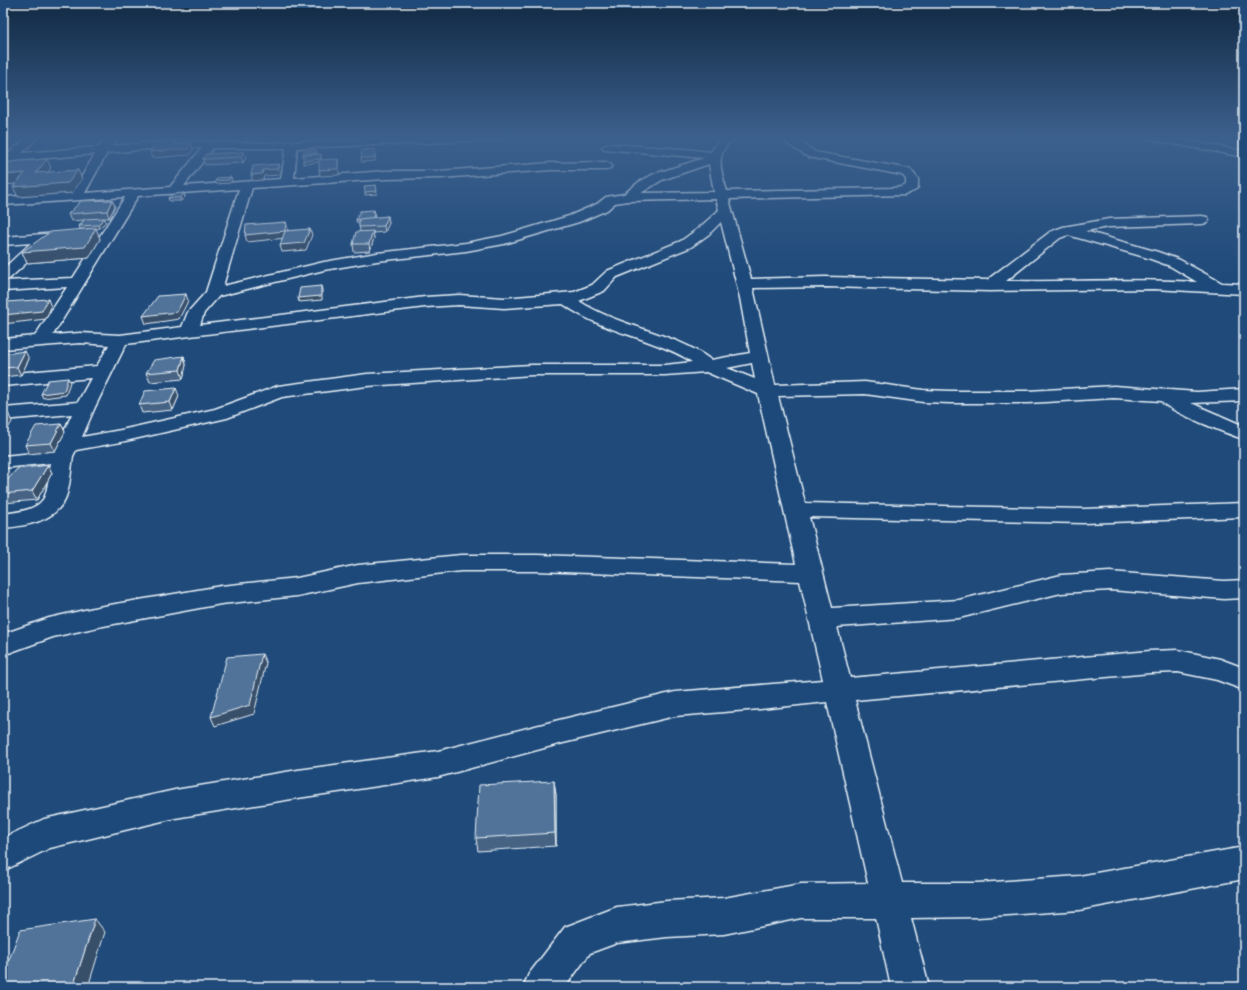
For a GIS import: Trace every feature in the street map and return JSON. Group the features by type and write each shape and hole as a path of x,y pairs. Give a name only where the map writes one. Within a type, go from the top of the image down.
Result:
{"street":[{"path":"76,197 84,183"},
{"path":"173,190 179,183"},
{"path":"3,200 76,197 284,183"},
{"path":"609,183 611,200"},
{"path":"628,197 645,183"},
{"path":"718,183 744,284 767,391 910,987"},
{"path":"213,293 324,266 377,257 466,247 504,240 574,219 602,208 611,200 628,197 722,203 905,191 912,187 913,183"},
{"path":"189,332 196,312 213,293 246,186"},
{"path":"42,340 78,282 97,234 134,193"},
{"path":"3,344 80,338 120,340 425,302 459,300 504,303 566,299 579,296 598,288 612,274 686,244 704,231 722,203"},
{"path":"989,286 1055,235 1068,230 1109,223 1202,220"},
{"path":"1068,230 1153,254 1190,270 1219,288"},
{"path":"3,241 97,234"},
{"path":"3,277 45,238"},
{"path":"3,286 78,282"},
{"path":"744,284 825,282 989,286 1113,286 1154,284 1244,290"},
{"path":"566,299 585,312 619,326 676,346 696,357 708,366 767,391 825,388 865,388 923,396 1028,397 1114,392 1197,398 1244,395"},
{"path":"3,521 21,519 35,514 47,509 52,503 55,498 66,450 85,407 120,340"},
{"path":"3,462 66,450 220,414 278,392 367,380 532,370 665,370 708,366 760,356"},
{"path":"3,380 104,370"},
{"path":"1158,394 1189,410 1244,433"},
{"path":"3,414 85,407"},
{"path":"796,510 1084,516 1244,510"},
{"path":"3,645 49,628 98,617 221,595 297,587 358,574 461,563 537,563 811,573"},
{"path":"821,618 959,609 1060,584 1110,581 1224,590 1244,589"},
{"path":"3,855 44,834 175,804 298,784 438,764 559,732 675,704 760,698 1178,661 1220,670 1244,679"},
{"path":"542,987 578,940 617,925 667,919 724,916 801,900 978,900 1079,893 1244,863"}],"building":[{"path":"16,183 65,183 13,187"},
{"path":"376,185 377,191 365,192 364,186"},
{"path":"184,193 180,198 168,198 173,194"},
{"path":"112,200 107,211 68,214 81,201"},
{"path":"374,210 373,218 356,220 360,211"},
{"path":"388,216 384,226 359,227 359,219"},
{"path":"104,218 98,225 79,226 85,219"},
{"path":"286,222 285,231 245,235 246,225"},
{"path":"96,228 85,247 22,252 50,232"},
{"path":"310,229 304,243 280,245 285,231"},
{"path":"373,231 369,244 353,244 356,232"},
{"path":"321,286 321,296 298,298 300,288"},
{"path":"186,294 177,312 143,316 158,296"},
{"path":"48,299 42,311 3,315 3,308 7,302"},
{"path":"25,351 17,367 3,368 3,354"},
{"path":"184,356 180,370 146,373 154,360"},
{"path":"68,378 64,391 41,394 48,380"},
{"path":"176,388 170,402 139,405 145,391"},
{"path":"8,413 3,421 3,414"},
{"path":"61,424 51,443 25,445 36,426"},
{"path":"48,465 32,491 3,494 3,485 17,469"},
{"path":"262,654 250,705 211,717 227,657"},
{"path":"554,781 555,833 476,838 479,785"},
{"path":"95,919 73,987 3,987 3,976 20,930"}]}
